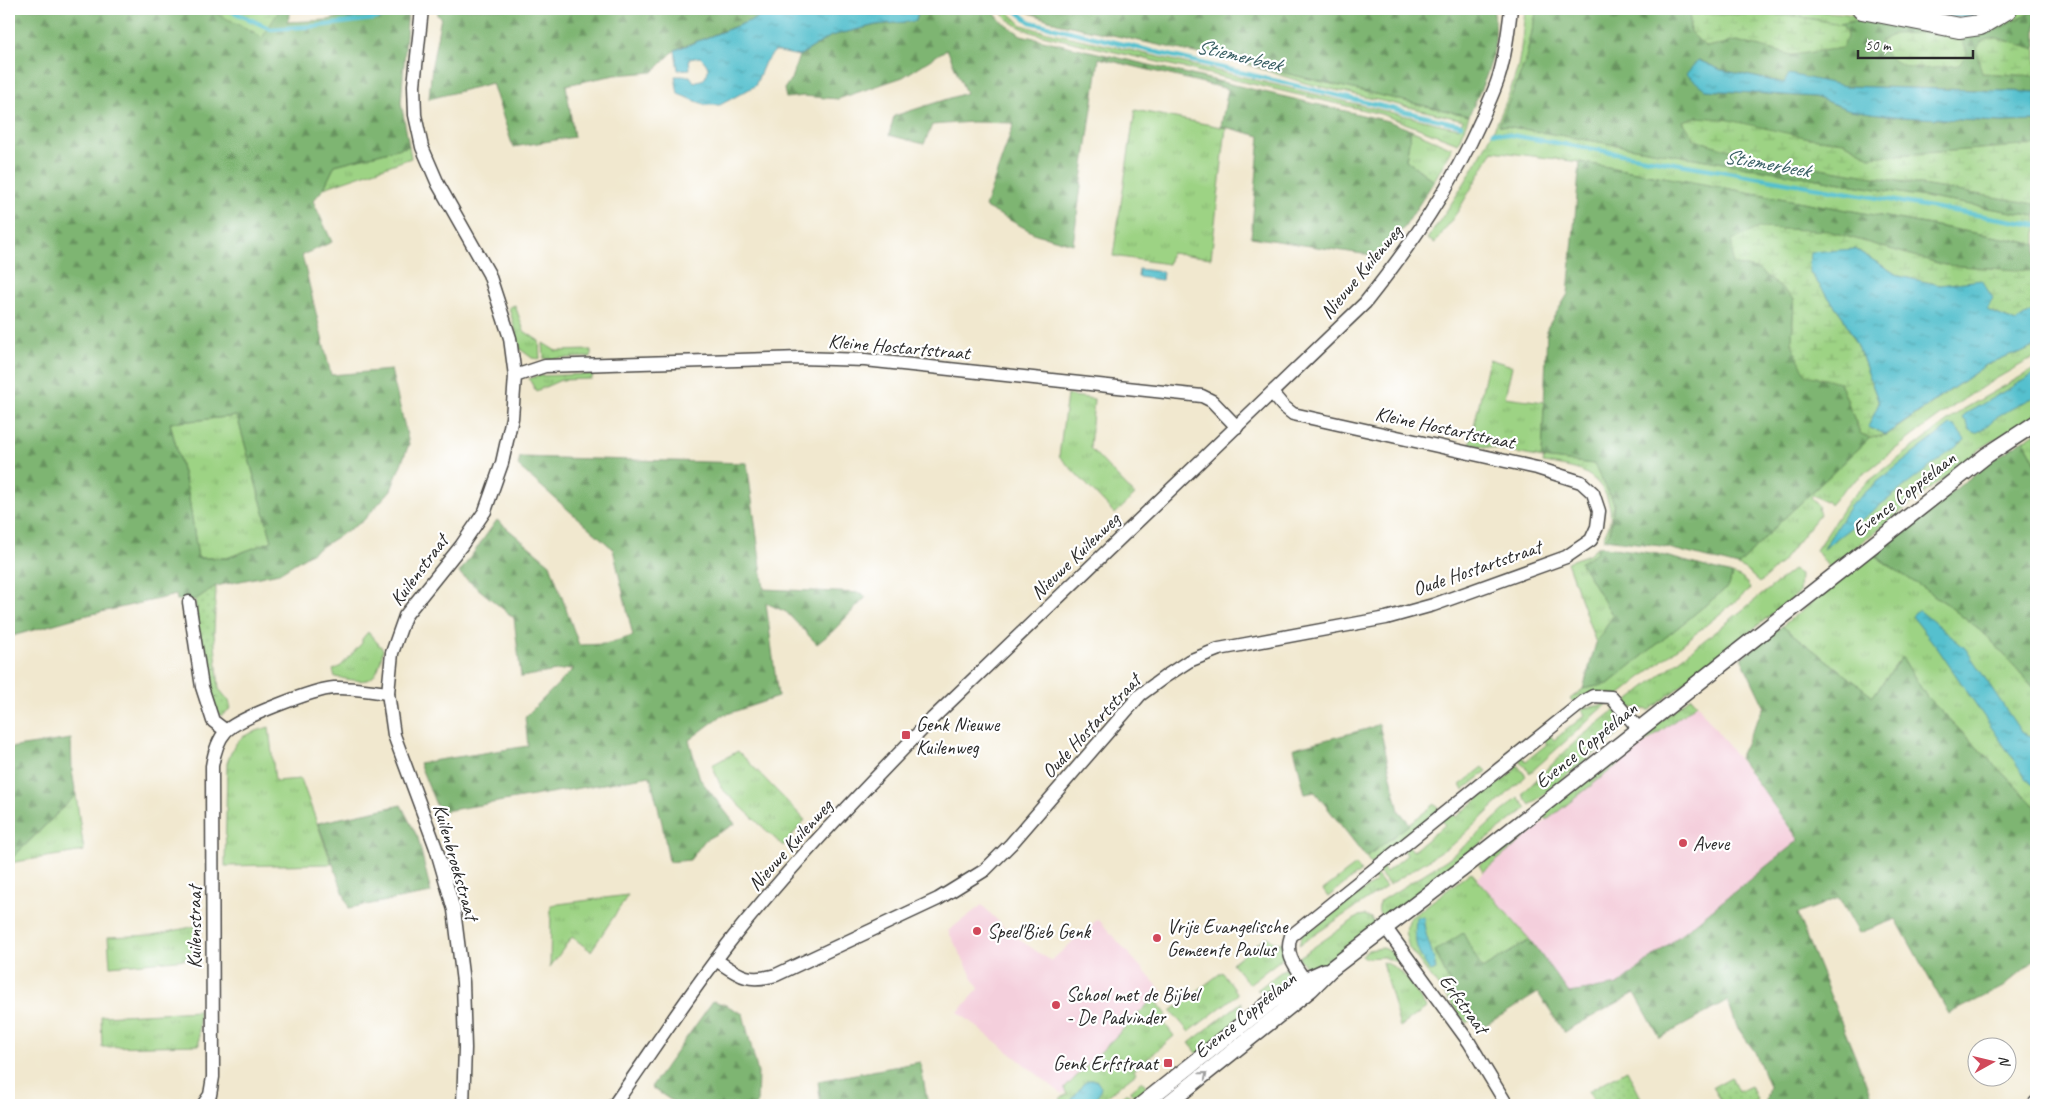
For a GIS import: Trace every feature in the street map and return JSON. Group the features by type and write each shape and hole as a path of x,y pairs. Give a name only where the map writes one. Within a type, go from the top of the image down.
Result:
{"highway":[{"path":"1862,9 1959,28 1980,25 2007,9"}],"street":[{"name":"Kuilenstraat","path":"388,694 392,654 405,616 461,546 485,511 502,463 512,418 515,376 514,357 505,319 489,274 438,184 422,147 415,115 414,85 422,9"},
{"name":"Nieuwe Kuilenweg","path":"614,1105 716,960 782,880 932,718 1272,394 1364,303 1402,257 1437,204 1467,151 1499,77 1505,55 1512,9"},
{"name":"Kleine Hostartstraat","path":"514,357 545,366"},
{"name":"Kleine Hostartstraat","path":"515,376 545,366 800,358 865,360 1202,396 1212,400 1236,427"},
{"name":"Kleine Hostartstraat","path":"1272,394 1293,414 1537,468 1581,482 1593,493 1599,511"},
{"name":"Evence Coppéelaan","path":"1166,1105 1308,984 1331,969 1462,869 1987,454 2036,423"},
{"name":"Oude Hostartstraat","path":"716,960 741,976 758,980 776,975 938,899 985,870 1011,844 1140,695 1189,661 1219,649 1386,618 1433,605 1547,564 1566,557 1591,540 1599,511"},
{"path":"189,602 202,688 213,721 226,731 251,717 308,694 332,688 388,694"},
{"name":"Kuilenbroekstraat","path":"388,694 394,735 436,848 454,910 464,982 465,1048 463,1105"},
{"path":"1141,1105 1271,1002 1308,984 1290,958 1288,942 1290,936 1584,701 1593,696 1611,697 1638,728"},
{"name":"Kuilenstraat","path":"203,1105 210,1095 213,1076 212,766 215,750 226,731"},
{"name":"Erfstraat","path":"1385,927 1469,1042 1507,1105"},
{"path":"2033,1105 2036,1102"}],"shaded area":[{"path":"1697,704 1799,840 1618,985 1569,993 1530,940 1477,878 1538,827"},
{"name":"School met de Bijbel - De Padvinder","path":"982,905 1011,934 1051,961 1098,919 1162,991 1064,1089 1065,1092 1062,1094 958,1012 979,989 948,931"}],"green space":[{"path":"9,9 292,9 287,22 328,20 369,9 408,9 401,103 409,146 335,165 324,188 313,201 332,242 302,255 331,375 391,370 409,444 391,490 363,521 279,573 216,586 195,600 177,600 176,595 79,617 9,637","holes":["237,416 272,541 227,558 198,558 188,492 170,423"]},
{"path":"207,9 280,9 262,38 254,32"},
{"path":"439,9 773,9 766,15 675,50 653,72 615,75 566,85 574,137 513,147 492,83 429,99 432,65 441,17 437,15"},
{"path":"919,9 991,9 1001,21 1021,35 1388,121 1411,130 1406,160 1434,181 1404,228 1376,256 1251,237 1260,136 1221,126 1228,89 1099,58 1073,244 1036,234 985,207 1014,123 972,122 932,125 924,144 889,135 894,116 966,93 947,49 903,77 838,99 803,96 786,98 784,89 791,79 799,56 831,36 876,25 916,21"},
{"path":"999,9 1005,9 1022,25 1038,30 1448,126 1459,128 1463,120 1305,83 1246,64 1469,116 1458,143 1381,114 1034,33 1006,18"},
{"path":"1024,9 1493,9 1495,24 1494,51 1481,89 1469,116 1246,64 1057,23"},
{"path":"1525,9 1537,9 1525,63 1500,125 2036,216 2036,244 1580,162 1493,151 1458,211 1435,243 1427,239 1468,178 1502,112 1511,89 1518,66"},
{"path":"1537,9 1681,9 1690,13 1690,32 1706,47 1737,41 1792,55 1845,29 1840,24 1856,21 1962,36 1990,33 2036,10 2036,49 1997,38 1982,73 2036,76 2036,92 1845,86 1822,82 1785,83 1721,70 1699,60 1706,90 1815,97 1850,110 1901,117 2001,122 2036,121 2036,145 1870,157 1844,142 1809,138 1696,117 1683,121 1695,140 1755,157 2036,204 2036,216 1499,125 1525,63"},
{"path":"1678,9 1786,9 1841,13 1965,33 2016,9 2036,10 1990,33 1962,36 1856,21 1840,24 1796,16 1690,13"},
{"path":"1690,13 1796,16 1840,24 1845,29 1847,37 1842,48 1792,55 1737,41 1706,47 1690,32"},
{"path":"1920,33 1959,37 1965,46 1967,54 1959,65 1920,68 1898,63 1888,56 1882,47 1881,41 1894,34"},
{"path":"1997,38 2036,49 2036,76 1982,73 1976,49 1984,40"},
{"path":"1135,110 1226,128 1211,258 1171,253 1168,264 1113,256"},
{"path":"1696,117 1724,119 1809,138 1844,142 1870,157 2036,145 2036,204 1755,157 1695,140 1683,121"},
{"path":"1411,130 1452,148 1434,181 1406,160"},
{"path":"409,146 411,158 324,188 335,165"},
{"path":"1580,162 2036,244 2036,274 2030,271 1944,265 1828,231 1733,264 1759,270 1794,299 1792,344 1840,382 1860,433 1870,438 1778,524 1738,566 1661,546 1605,539 1610,532 1614,503 1594,464 1542,458 1547,328 1568,294"},
{"path":"1758,228 1828,231 1944,265 2030,271 2036,274 2036,308 2016,322 1987,310 1981,281 1940,285 1899,276 1855,249 1809,271 1843,317 1861,354 1879,403 1869,427 1886,435 1870,438 1860,433 1840,382 1806,375 1792,344 1794,299 1759,270 1733,264 1732,241"},
{"path":"515,305 524,331 539,341 540,359 532,358 520,349 509,307"},
{"path":"543,343 556,351 591,350 591,357 544,359"},
{"path":"2036,346 2036,357 1985,386 1936,419 1843,490 1830,505 1827,501 1825,502 1813,495 1811,497 1819,507 1820,514 1780,564 1760,583 1746,570 1738,566 1778,524 1870,438 1887,435 1986,365"},
{"path":"1489,359 1512,366 1505,397 1544,402 1542,458 1470,444"},
{"path":"2036,368 2036,415 1983,447 1829,568 1816,550 1848,501 1865,484 1962,410"},
{"path":"593,374 592,379 561,380 536,391 529,379 537,376"},
{"path":"1067,395 1094,399 1090,448 1135,495 1115,514 1059,456"},
{"path":"237,416 272,541 227,558 198,558 188,492 170,423"},
{"path":"2036,433 2036,464 2024,440"},
{"path":"2024,440 2036,464 2036,611 2029,614 2036,621 2036,690 1988,637 1944,602 1872,554 1993,460"},
{"path":"520,457 747,463 764,589 861,593 866,597 833,631 817,644 786,612 766,603 778,697 721,716 689,740 700,779 735,824 705,840 690,860 669,862 662,823 650,776 439,812 419,763 528,746 525,717 574,668 521,677 514,618 459,573 497,520 550,564 579,645 605,644 633,636 613,549 518,466"},
{"path":"1544,458 1594,464 1614,503 1610,532 1605,539 1603,539 1609,523 1610,513 1604,491 1594,479 1581,471 1543,463"},
{"path":"1598,546 1597,553 1581,563 1613,616 1596,643 1567,562 1589,554"},
{"path":"1598,546 1658,554 1732,574 1729,586 1608,684 1583,689 1596,643 1613,616 1580,562 1596,553"},
{"path":"1872,554 1944,602 1988,637 2036,690 2036,807 1926,696 1902,657 1873,696 1782,626"},
{"path":"1793,570 1800,574 1799,593 1650,710 1627,707 1625,703"},
{"path":"1732,574 1746,582 1750,588 1747,592 1618,696 1573,703 1570,699 1583,689 1608,684 1729,586"},
{"path":"216,586 214,633 219,689 229,701 231,708 221,716 214,706 205,678 199,645 195,600"},
{"path":"1782,626 1873,696 1902,657 1926,696 2036,807 2036,959 2003,987 1949,1014 1896,919 1859,933 1839,898 1797,914 1875,1105 1767,1105 1766,1100 1769,1086 1755,1052 1737,1027 1728,1001 1660,1038 1635,993 1564,1032 1538,993 1479,1029 1460,1005 1435,951 1463,933 1482,969 1530,940 1569,993 1618,985 1799,840 1739,758 1764,706 1741,658"},
{"path":"368,632 383,649 378,670 374,676 363,681 335,677 333,670 341,666 362,643 362,639"},
{"path":"1691,697 1697,704 1642,745 1643,735"},
{"path":"1607,704 1530,773 1519,760 1522,757 1526,761 1547,744 1544,740 1550,735 1554,740 1585,715 1582,710 1585,708"},
{"path":"1615,710 1620,716 1618,735 1530,805 1522,794 1577,740"},
{"path":"1379,724 1399,811 1410,824 1366,857 1315,792 1305,794 1294,748 1367,729"},
{"path":"269,727 275,781 301,779 332,864 225,866 227,763 234,747 242,738 252,732"},
{"path":"71,739 72,771 76,795 9,861 9,748"},
{"path":"738,751 805,820 783,846 722,789 712,765"},
{"path":"1620,754 1630,755 1547,820 1543,814"},
{"path":"1515,762 1526,776 1456,842 1389,885 1378,871 1382,867 1386,872 1407,855 1404,850 1409,846 1413,851 1445,825 1441,820 1452,813 1456,817 1488,791 1484,787 1490,782 1494,787 1515,770 1512,765"},
{"path":"1483,767 1487,771 1464,790 1460,785"},
{"path":"76,795 84,851 9,863 9,861"},
{"path":"1518,797 1527,808 1383,919 1379,910 1381,901 1446,860 1472,840"},
{"path":"1435,804 1439,809 1371,864 1366,857"},
{"path":"401,805 418,838 431,893 349,908 318,823"},
{"path":"1531,824 1538,827 1483,872 1479,865"},
{"path":"1356,865 1361,871 1328,897 1323,890"},
{"path":"1471,872 1530,940 1482,969 1435,951 1460,1005 1471,1020 1466,1023 1409,948 1405,932 1410,918"},
{"path":"1375,873 1386,887 1299,945 1302,934 1310,924 1314,928 1346,903 1343,898 1349,894 1353,898 1376,882 1371,876"},
{"path":"628,895 591,951 572,937 550,967 551,905"},
{"path":"1365,915 1371,918 1375,925 1333,959 1312,971 1298,958 1359,916"},
{"path":"201,925 199,958 110,966 108,937 153,935"},
{"path":"1267,936 1273,942 1283,943 1284,957 1249,984 1232,963"},
{"path":"1382,948 1390,951 1402,961 1400,963 1383,957 1364,958 1362,955 1368,950"},
{"path":"1382,962 1403,974 1426,1008 1400,1027"},
{"path":"1287,967 1288,984 1273,994 1272,992 1257,990"},
{"path":"1222,972 1238,994 1189,1032 1171,1011"},
{"path":"1154,998 1167,1015 1162,1020 1174,1036 1134,1070 1136,1073 1095,1105 1066,1105 1060,1099 1067,1094 1064,1089"},
{"path":"713,1001 743,1014 758,1073 757,1105 678,1105 651,1087"},
{"path":"1242,1002 1240,1020 1198,1054 1189,1043"},
{"path":"199,1011 199,1045 102,1047 101,1016"},
{"path":"920,1062 928,1105 821,1105 818,1081"},
{"path":"1627,1070 1643,1102 1637,1105 1596,1105 1588,1091"},
{"path":"1731,1077 1738,1092 1751,1086 1757,1100 1747,1105 1724,1105 1713,1087"},
{"path":"1142,1081 1150,1091 1138,1101 1130,1091"},
{"path":"1127,1093 1136,1103 1134,1105 1111,1105"}],"water":[{"path":"773,9 919,9 916,21 876,25 831,36 799,56 775,51 765,62 755,86 720,105 706,105 678,94 675,76 690,76 694,82 704,79 708,70 707,65 700,57 689,59 690,69 678,70 675,50 765,15"},
{"path":"1908,9 1988,9 1970,17 1949,18"},
{"path":"1698,60 1721,70 1784,83 1789,74 1845,86 2036,92 2036,121 2001,122 1901,117 1850,110 1815,97 1706,90 1686,74"},
{"path":"1855,249 1899,276 1940,285 1981,280 1993,298 1987,310 2016,322 2036,308 2036,346 1986,365 1886,435 1868,427 1879,403 1861,354 1843,317 1809,271 1810,252"},
{"path":"1139,269 1163,272 1162,280 1138,277"},
{"path":"2036,373 2036,396 1993,420 1982,430 1975,433 1969,430 1967,422 1962,418 1965,414"},
{"path":"1950,425 1955,426 1965,440 1823,549 1850,506 1876,483"},
{"path":"1919,610 1965,648 2021,732 2036,738 2036,787 2026,778 1938,649 1912,616"},
{"path":"1416,917 1424,917 1425,930 1436,970 1431,972 1417,946 1415,933"},
{"path":"1089,1080 1096,1080 1101,1087 1099,1094 1091,1104 1080,1101 1073,1105 1071,1101 1083,1084"}],"waterway":[{"path":"227,9 271,29 318,26 373,19 409,9"},
{"name":"Stiemerbeek","path":"1014,9 1030,22 1461,125"},
{"name":"Stiemerbeek","path":"1493,132 2036,225"}],"place":[{"name":"Genk Nieuwe Kuilenweg","path":"906,735"},
{"name":"Aveve","path":"1683,843"},
{"name":"Speel'Bieb Genk","path":"977,931"},
{"name":"Vrije Evangelische Gemeente Paulus","path":"1157,938"},
{"name":"School met de Bijbel - De Padvinder","path":"1056,1005"},
{"name":"Genk Erfstraat","path":"1168,1063"}]}
